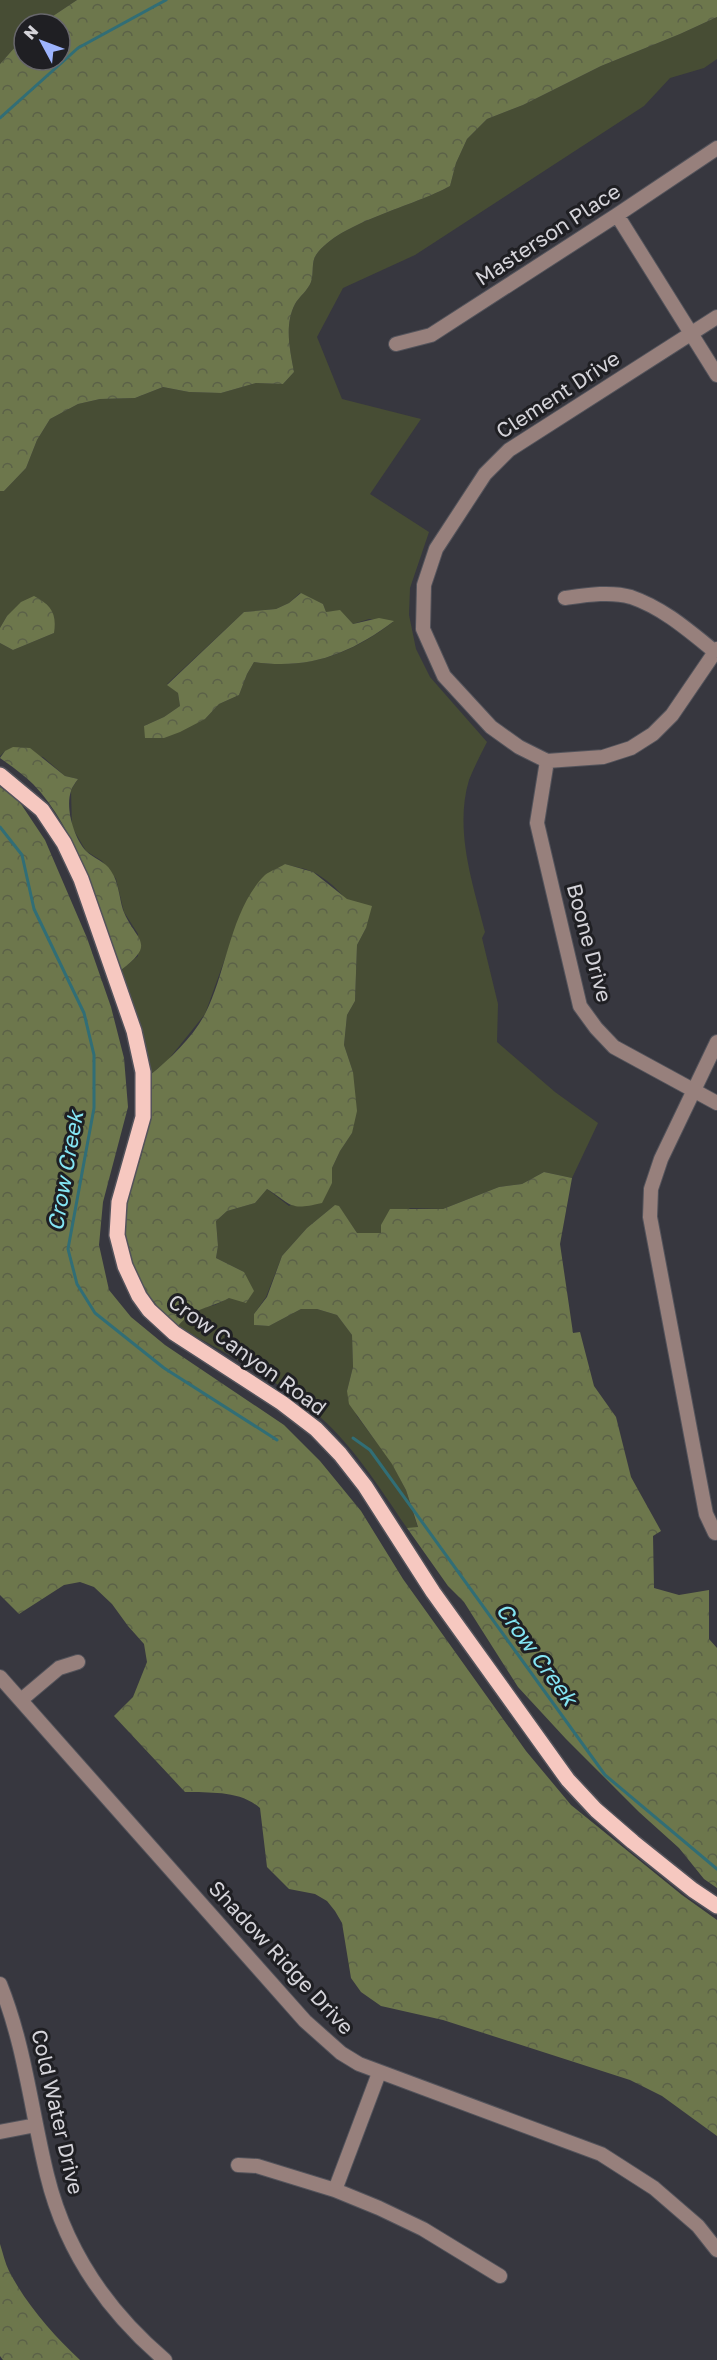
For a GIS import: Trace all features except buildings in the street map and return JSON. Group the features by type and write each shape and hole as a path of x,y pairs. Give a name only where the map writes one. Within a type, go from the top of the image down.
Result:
{"main road":[{"name":"Crow Canyon Road","path":"0,775 42,810 64,843 81,879 134,1030 143,1072 143,1117 118,1202 117,1235 124,1266 139,1296 149,1310 174,1333 282,1403 316,1429 340,1454 365,1486 433,1592 568,1780 596,1810 633,1842 693,1890 717,1906"}],"street":[{"name":"Masterson Place","path":"396,344 431,334 717,148"},
{"path":"617,215 717,375"},
{"name":"Clement Drive","path":"547,761 519,747 491,728 444,676 423,629 424,585 436,549 485,474 509,450 717,317"},
{"path":"547,761 603,758 631,748 653,734 672,715 716,650 673,617 630,597 595,594 565,598"},
{"name":"Boone Drive","path":"547,761 537,823 580,1006 596,1029 614,1047 717,1103"},
{"path":"715,1533 706,1514 650,1217 651,1189 661,1159 717,1042"},
{"path":"21,1700 59,1668 78,1662"},
{"name":"Shadow Ridge Drive","path":"0,1677 305,2021 341,2053 379,2073 601,2154 654,2188 698,2226 717,2250"},
{"name":"Cold Water Drive","path":"0,1984 20,2040 36,2125 55,2203 66,2231 84,2267 106,2300 134,2332 165,2360"},
{"path":"335,2190 379,2073"},
{"path":"0,2132 36,2125"},
{"path":"238,2165 257,2166 335,2190 423,2229 500,2276"}],"green space":[{"path":"0,0 77,0 59,12 12,12 12,50 0,64"},
{"path":"77,0 717,0 717,17 601,66 523,105 487,119 467,139 456,163 450,186 359,224 327,243 314,258 311,282 292,312 289,338 294,372 283,384 256,383 221,393 189,392 163,387 135,398 100,399 78,404 50,419 37,440 26,468 4,491 0,491 0,64 12,50 12,72 72,72 72,12 59,12"},
{"path":"717,17 717,59 704,68 670,78 644,106 415,255 343,288 317,337 342,399 421,419 370,494 429,532 410,588 409,615 416,649 430,677 487,742 469,780 463,818 467,857 485,932 482,938 498,1004 497,1042 555,1092 598,1123 572,1178 544,1172 522,1184 499,1187 443,1209 410,1208 382,1233 357,1233 339,1207 334,1206 307,1228 282,1256 266,1297 254,1314 254,1325 269,1326 301,1309 317,1309 337,1315 352,1335 353,1367 347,1391 357,1416 392,1463 406,1490 418,1528 407,1528 352,1451 313,1411 264,1376 178,1326 186,1316 229,1298 244,1272 216,1258 218,1246 216,1221 227,1211 255,1203 267,1189 289,1206 332,1183 332,1168 352,1133 353,1072 344,1045 347,1015 355,1001 357,945 366,928 337,889 322,877 285,864 236,928 205,1014 168,1060 150,1075 143,1036 121,970 138,956 138,934 124,912 116,879 102,861 86,851 72,827 71,790 78,779 65,776 43,757 5,751 0,756 0,643 13,650 54,633 7,616 0,628 0,491 4,491 26,468 37,440 50,419 78,404 100,399 135,398 163,387 189,392 221,393 256,383 283,384 294,372 289,338 292,312 311,282 314,258 327,243 359,224 450,186 456,163 467,139 487,119 523,105 601,66","holes":["300,593 323,604 326,612 340,611 353,624 369,619 393,622 361,643 328,657 293,664 254,662 239,695 219,704 205,719 144,726 164,717 180,706 178,693 167,684 244,612 276,609 289,603"]},
{"path":"301,593 323,604 326,612 340,610 353,624 379,618 394,621 378,633 345,651 328,657 293,664 254,662 239,695 219,704 205,719 164,738 145,738 144,726 164,717 180,706 178,693 167,685 244,612 276,609 289,603"},
{"path":"34,596 52,610 55,620 54,633 13,650 0,643 0,628 7,616 21,602"},
{"path":"13,747 30,748 65,776 78,779 69,798 74,831 86,851 106,865 114,876 123,910 140,941 139,953 121,970 86,872 62,824 49,802 33,784 0,758 5,751"},
{"path":"0,787 19,801 45,840 87,938 111,1007 124,1058 128,1107 103,1202 99,1245 109,1290 131,1317 165,1345 284,1425 320,1461 361,1511 403,1579 526,1751 571,1805 682,1895 717,1920 717,2136 662,2096 630,2080 443,2020 381,2006 361,1992 351,1978 342,1923 335,1911 327,1901 315,1894 289,1889 267,1867 260,1808 234,1795 185,1792 114,1716 133,1697 147,1662 144,1644 112,1604 94,1587 80,1582 64,1585 19,1614 0,1595"},
{"path":"285,864 313,872 347,899 372,906 366,928 357,945 355,1001 347,1015 344,1045 353,1072 357,1111 352,1133 332,1168 332,1183 322,1203 292,1205 267,1189 255,1203 227,1211 216,1221 218,1246 216,1258 244,1272 254,1291 246,1303 229,1298 190,1315 178,1326 160,1309 139,1282 128,1258 122,1232 121,1218 124,1199 139,1163 145,1137 150,1075 180,1047 200,1023 219,979 236,923 253,889 265,875"},
{"path":"544,1172 572,1178 560,1244 573,1333 580,1332 594,1386 616,1417 631,1477 661,1531 653,1536 654,1588 679,1595 709,1590 709,1639 717,1648 717,1888 704,1879 679,1848 639,1812 566,1739 518,1687 464,1602 448,1586 407,1528 418,1527 406,1490 392,1464 349,1404 347,1391 353,1367 352,1335 337,1315 317,1309 301,1309 269,1326 254,1325 254,1314 267,1297 282,1256 307,1228 335,1205 339,1206 357,1233 381,1233 381,1225 390,1209 443,1209 499,1187 522,1184"},
{"path":"0,2244 9,2271 23,2295 50,2330 80,2360 3,2360 0,2356"}],"waterway":[{"path":"0,118 78,48 166,0"},
{"name":"Crow Creek","path":"0,827 22,855 34,909 84,1013 94,1055 94,1108 68,1249 77,1284 95,1313 164,1368 277,1440"},
{"name":"Crow Creek","path":"353,1438 370,1450 605,1775 717,1869"}]}
